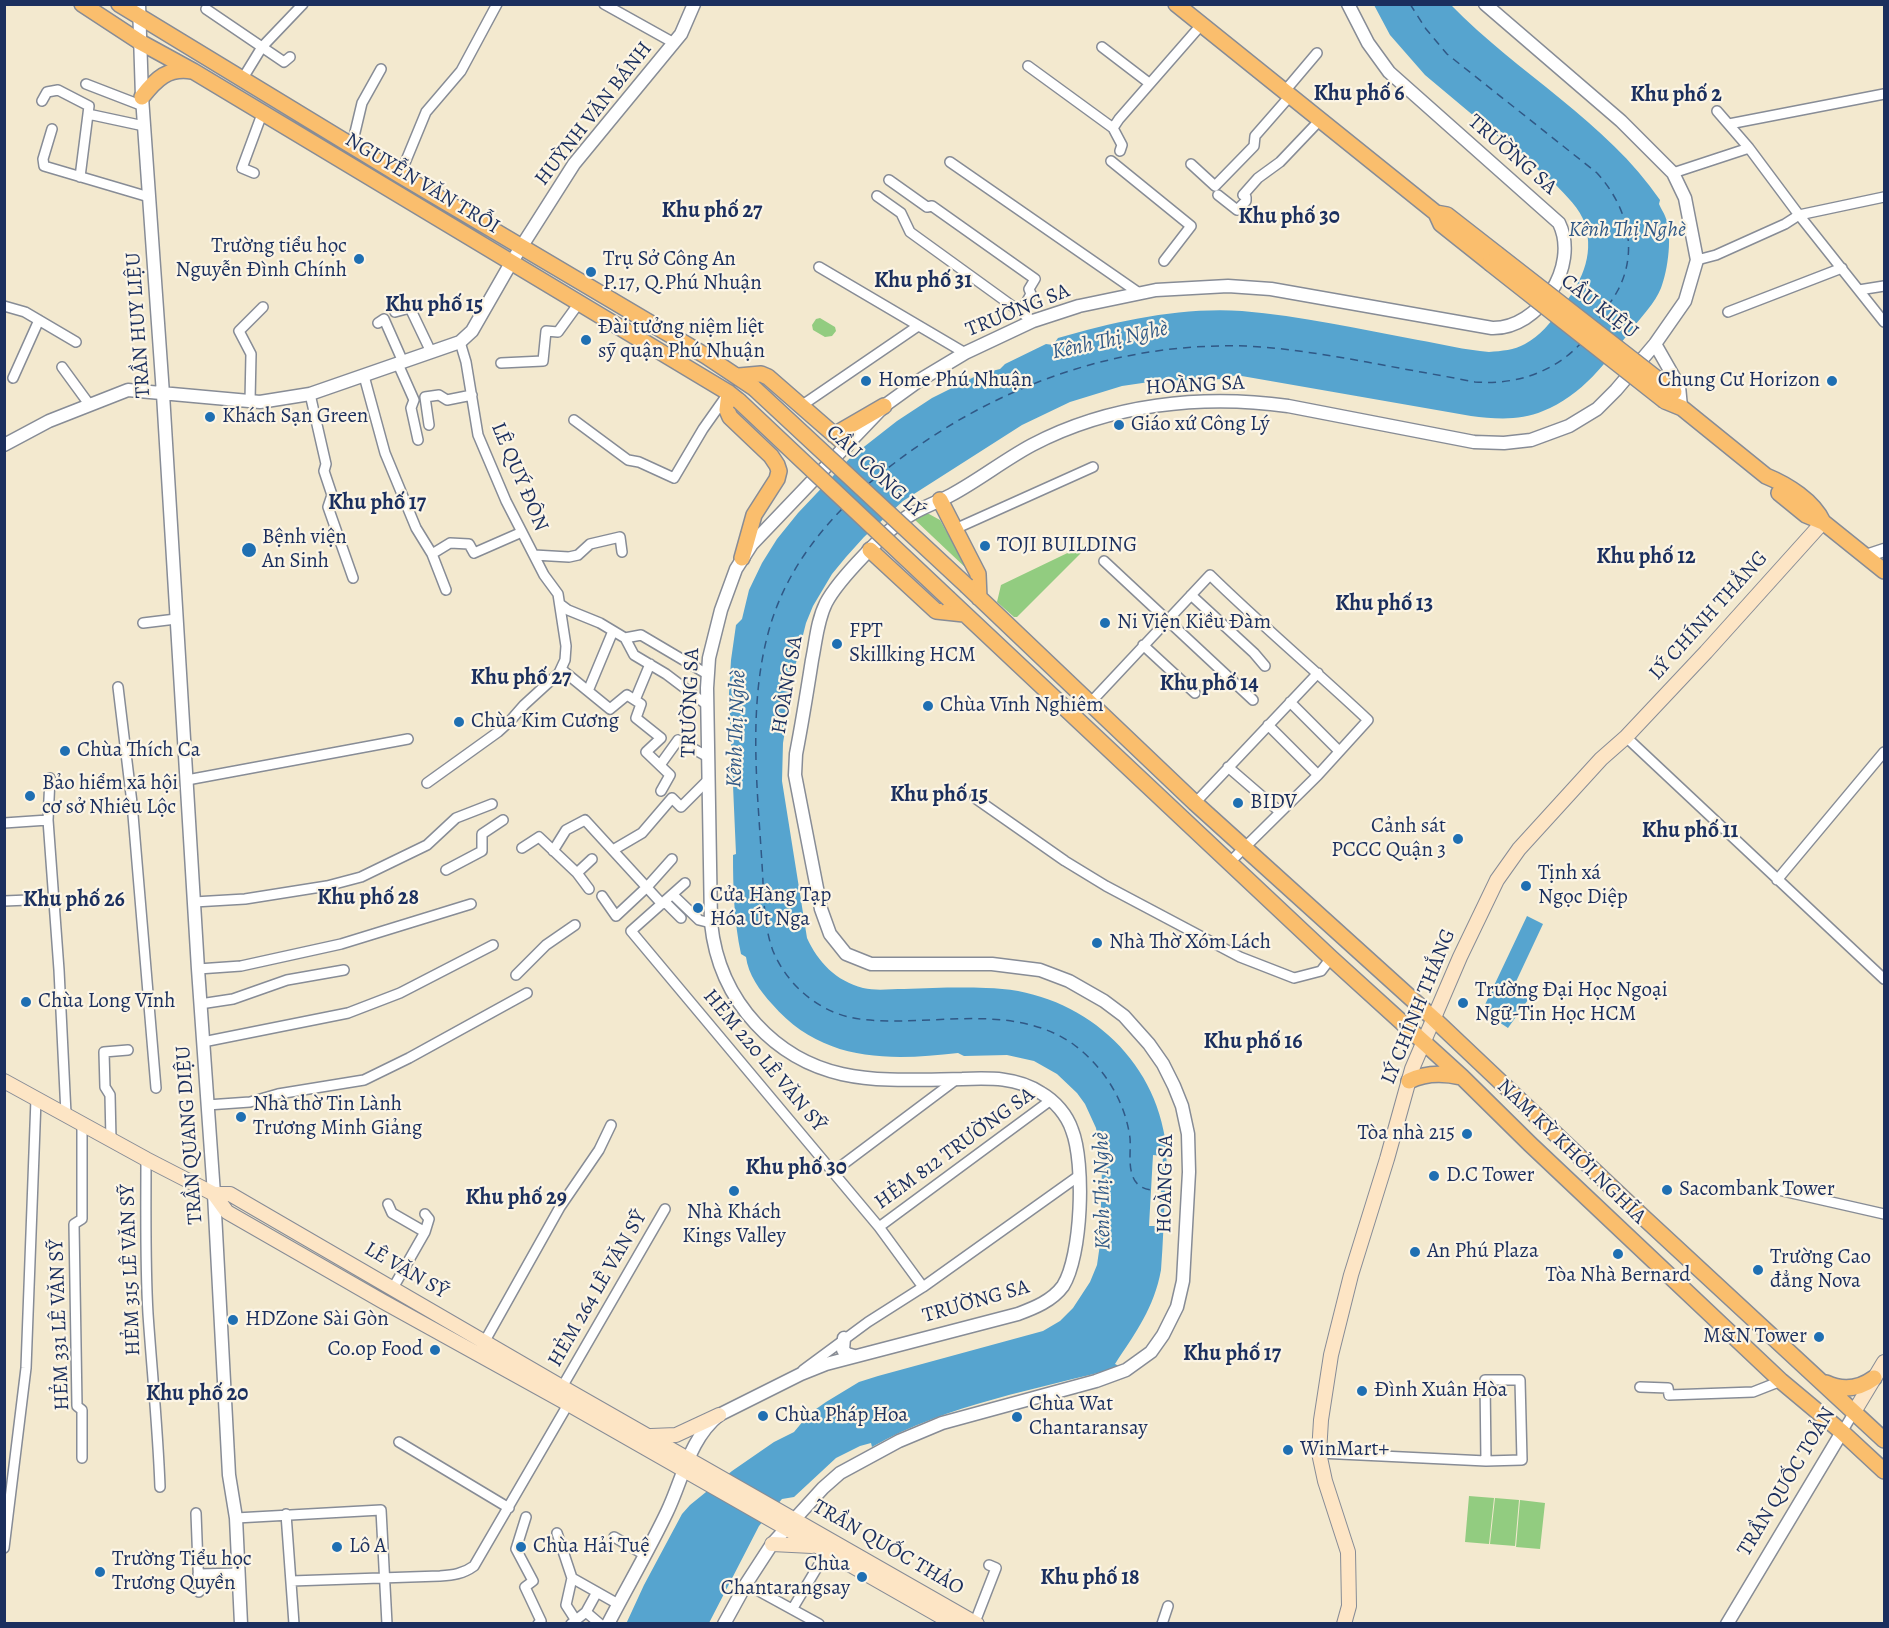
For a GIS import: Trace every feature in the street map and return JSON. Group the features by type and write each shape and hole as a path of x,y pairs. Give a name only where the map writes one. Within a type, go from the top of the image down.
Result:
{"main road":[{"name":"NGUYỄN VĂN TRỖI","path":"82,4 140,42 193,71 734,397"},
{"name":"NGUYỄN VĂN TRỖI","path":"118,4 139,10 352,146 739,376 754,388"},
{"name":"CẦU KIỆU","path":"1176,4 1436,213 1441,224 1494,259 1670,397 1766,476 1773,488 1806,516 1823,522 1884,571"},
{"path":"142,101 162,75 180,69 193,71"},
{"path":"739,376 765,375 840,440 884,406"},
{"name":"CẦU CÔNG LÝ","path":"754,388 967,586"},
{"path":"734,397 727,410 730,417 771,456 778,471 777,479 754,515 742,558"},
{"name":"CẦU CÔNG LÝ","path":"734,397 949,599"},
{"path":"940,500 978,574 979,598"},
{"name":"LÝ CHÍNH THẮNG","path":"1344,1623 1349,1606 1348,1552 1325,1481 1319,1454 1321,1420 1334,1344 1352,1275 1409,1081 1424,1041 1497,880 1519,849 1601,759 1626,737 1823,522"},
{"path":"870,550 936,611 964,614"},
{"name":"NAM KỲ KHỞI NGHĨA","path":"967,586 1195,803 1434,1019 1884,1440"},
{"name":"NAM KỲ KHỞI NGHĨA","path":"949,599 1331,958 1424,1041 1781,1381 1884,1471"},
{"path":"993,641 1012,629"},
{"path":"1409,1081 1416,1077 1442,1074 1462,1077"},
{"name":"LÊ VĂN SỸ","path":"4,1081 214,1194 227,1212 477,1355 568,1395 648,1435 687,1465"},
{"name":"LÊ VĂN SỸ","path":"214,1194 230,1194 485,1341 568,1395 703,1474"},
{"name":"TRẦN QUỐC TOẢN","path":"1854,1412 1884,1362"},
{"path":"1821,1381 1841,1389 1849,1389 1866,1384 1874,1378"},
{"path":"648,1435 676,1435 719,1415"},
{"name":"TRẦN QUỐC THẢO","path":"703,1474 790,1524 976,1623"},
{"name":"TRẦN QUỐC THẢO","path":"790,1524 824,1549 954,1623"},
{"path":"772,1544 795,1544 824,1549"}],"street":[{"path":"243,78 262,47 303,4"},
{"path":"400,175 426,112 461,71 497,4"},
{"path":"604,4 674,43"},
{"name":"HUỲNH VĂN BÁNH","path":"511,263 574,164 681,34 694,4"},
{"name":"TRƯỜNG SA","path":"884,406 920,380 965,353 1033,321 1079,306 1139,293 1205,287 1271,289 1497,328 1512,325 1526,318 1554,286 1561,274 1564,255 1563,231 1558,221 1389,72 1368,43 1348,4"},
{"name":"HOÀNG SA","path":"724,1623 772,1544 823,1488 840,1473 918,1432 961,1416 1096,1381 1135,1365 1151,1352 1163,1335 1177,1307 1183,1281 1190,1173 1186,1124 1179,1098 1163,1064 1132,1025 1094,994 1048,973 998,964 871,964 846,954 826,926 795,775 796,754 822,611 835,589 870,550 907,516 940,500 1019,452 1063,431 1109,414 1172,404 1228,402 1275,405 1474,442 1504,443 1530,440 1569,426 1597,409 1655,344 1685,301 1697,261 1685,198 1673,173 1621,121 1485,4"},
{"path":"206,9 284,62 290,57"},
{"name":"TRẦN HUY LIỆU","path":"139,10 142,101 178,643"},
{"path":"1113,128 1149,83 1202,24"},
{"path":"1102,47 1149,83"},
{"path":"1191,164 1215,186 1254,146 1255,136 1317,53"},
{"path":"1028,66 1113,128 1122,145 1120,151"},
{"path":"352,146 362,103 381,69"},
{"path":"86,84 142,101"},
{"path":"42,101 47,92 58,90 89,106 80,177"},
{"path":"1729,124 1884,94"},
{"path":"1717,111 1749,148 1884,322"},
{"path":"88,114 144,126"},
{"path":"254,173 237,166 262,114"},
{"path":"1218,195 1237,210 1246,201 1243,195 1258,178 1280,162 1320,120"},
{"path":"52,129 43,159 44,166 149,197"},
{"path":"1673,173 1749,148"},
{"path":"1111,161 1191,226 1164,261"},
{"path":"950,162 1139,293"},
{"path":"890,180 927,207 932,206 1035,279 1029,290 1031,294 1021,312"},
{"path":"877,196 901,213 910,231 1033,321"},
{"path":"1697,261 1716,255 1785,224 1799,215 1884,197"},
{"path":"4,445 49,421 128,390 260,402 310,394 460,342 472,331 511,263"},
{"path":"819,267 965,353"},
{"path":"1728,312 1842,268"},
{"path":"1859,290 1884,286"},
{"path":"501,363 543,361 546,331 558,332 579,303"},
{"path":"4,306 25,312 76,342"},
{"path":"250,401 251,354 238,331 263,307"},
{"path":"395,312 410,308 431,352"},
{"path":"378,323 384,319 414,400 411,408 418,440"},
{"path":"13,378 39,320"},
{"path":"801,406 918,326"},
{"name":"LÊ QUÝ ÐÔN","path":"460,342 478,435 495,477 522,532 558,594 566,646 565,660 561,669"},
{"path":"1655,344 1679,386 1682,408"},
{"path":"62,367 89,404"},
{"path":"364,376 385,453 416,528 432,554 446,590"},
{"path":"310,394 325,461 324,471 332,495 328,507 353,578"},
{"path":"429,425 425,397 440,395 447,400 472,395"},
{"path":"574,420 628,460 639,462 674,478 706,424 734,397"},
{"name":"TRƯỜNG SA","path":"608,1623 666,1515 702,1432 719,1415 826,1364 1018,1314 1050,1299 1062,1287 1071,1266 1077,1232 1080,1175 1078,1152 1072,1129 1052,1100 1030,1086 1010,1080 990,1078 893,1080 830,1073 794,1057 760,1029 736,999 718,960 711,923 708,780 707,674 712,641 731,581 742,558 840,440"},
{"path":"955,529 1093,467"},
{"path":"432,554 450,543 469,544 474,553 522,532"},
{"path":"534,555 578,555 590,544 620,537 622,552"},
{"path":"1866,556 1884,550"},
{"path":"1104,561 1253,700"},
{"path":"1091,702 1210,575 1368,720 1318,775 1230,862"},
{"path":"1191,595 1265,666"},
{"path":"560,604 626,638 634,655 707,705"},
{"path":"143,623 177,619"},
{"path":"588,691 613,630"},
{"path":"626,638 641,635 707,674"},
{"name":"TRẦN QUANG DIỆU","path":"178,643 214,1194 229,1475 236,1518 241,1623"},
{"path":"1143,645 1195,693"},
{"path":"635,700 650,664"},
{"path":"427,783 498,732 561,669 610,709 627,695 641,704 636,718 661,738 646,752 670,775 661,791"},
{"path":"1195,803 1318,673"},
{"path":"118,687 132,803 156,1088"},
{"path":"1290,702 1339,751"},
{"path":"1268,725 1318,775"},
{"path":"1626,737 1884,979"},
{"path":"188,780 408,739"},
{"path":"660,765 678,740 708,756"},
{"path":"1777,880 1884,752"},
{"path":"1228,767 1279,812"},
{"path":"50,778 48,820 66,1114"},
{"path":"613,850 642,833 672,798 681,807 708,780"},
{"path":"975,798 1065,861 1106,886 1240,957 1294,978 1321,971 1331,958"},
{"path":"195,903 245,899 327,886 361,877 427,844 456,818 492,804"},
{"path":"4,823 48,820"},
{"path":"446,870 482,851 482,834 503,820"},
{"path":"553,851 566,830 585,820 647,887 681,918"},
{"path":"522,848 539,837 577,873 589,889"},
{"path":"577,873 592,859"},
{"path":"602,896 616,916 672,859"},
{"name":"HẺM 220 LÊ VĂN SỸ","path":"685,883 631,931 879,1227 923,1287"},
{"path":"673,894 699,920 711,923"},
{"path":"4,901 53,899"},
{"path":"198,969 241,966 341,944 471,904"},
{"path":"516,975 546,945 575,925"},
{"path":"203,1042 348,1013 400,993 493,945"},
{"path":"200,1004 233,999 286,980 344,970"},
{"path":"207,1105 250,1102 278,1094 364,1080 528,993"},
{"path":"111,1140 110,1095 105,1088 104,1052 128,1050"},
{"path":"833,1173 957,1079"},
{"path":"4,1548 8,1487 26,1368 36,1099"},
{"name":"HẺM 812 TRƯỜNG SA","path":"879,1227 1052,1100"},
{"name":"HẺM 331 LÊ VĂN SỸ","path":"82,1123 82,1219 74,1224 77,1406 82,1410 82,1458"},
{"path":"477,1355 560,1207 599,1150 611,1125"},
{"name":"HẺM 315 LÊ VĂN SỸ","path":"146,1159 148,1303 159,1441 160,1487"},
{"path":"791,1379 844,1338 923,1287 1080,1175"},
{"path":"1774,1190 1884,1214"},
{"path":"388,1204 392,1213 425,1232"},
{"name":"HẺM 264 LÊ VĂN SỸ","path":"384,1577 455,1575 474,1566 509,1508 665,1209"},
{"path":"393,1288 425,1232 429,1219 425,1214"},
{"path":"844,1338 843,1350 854,1356"},
{"path":"1319,1454 1486,1461 1522,1460 1520,1380 1485,1380 1486,1461"},
{"path":"1640,1387 1668,1388 1669,1395 1753,1392 1781,1381"},
{"name":"TRẦN QUỐC TOẢN","path":"1727,1623 1854,1412"},
{"path":"399,1443 509,1508"},
{"path":"236,1518 381,1510 387,1623"},
{"path":"196,1513 199,1592"},
{"path":"286,1514 294,1623"},
{"path":"526,1516 516,1549 532,1581 525,1587 541,1621 538,1623"},
{"path":"557,1533 572,1578 566,1605 573,1621 586,1612 597,1592"},
{"path":"615,1537 645,1555"},
{"path":"792,1608 824,1549"},
{"path":"976,1623 996,1568 989,1565"},
{"path":"198,1574 238,1573"},
{"path":"291,1581 384,1577"},
{"path":"572,1578 618,1604"},
{"path":"746,1584 819,1623"},
{"path":"1162,1623 1168,1606"},
{"path":"586,1612 600,1623"}],"green space":[{"path":"820,318 835,327 836,331 832,336 825,337 813,330 812,325 816,319"},
{"path":"920,514 929,514 940,520 968,570 914,519"},
{"path":"1082,546 1084,550 1017,617 997,602 1001,585"},
{"path":"1469,1496 1494,1498 1489,1544 1465,1542"},
{"path":"1495,1498 1519,1500 1515,1546 1490,1544"},
{"path":"1520,1500 1545,1503 1540,1549 1516,1547"}],"water":[{"name":"Kênh Thị Nghè","path":"1374,5 1451,5 1477,30 1614,146 1639,172 1660,200 1659,204 1665,215 1669,242 1666,272 1661,288 1652,304 1613,353 1582,387 1543,411 1516,418 1471,416 1236,375 1224,379 1156,381 1122,386 1070,402 1022,425 903,501 864,537 832,574 806,623 796,663 783,743 782,781 807,938 822,963 844,981 853,985 883,990 986,988 1018,991 1049,999 1103,1030 1125,1052 1143,1078 1157,1106 1165,1138 1161,1270 1149,1308 1115,1364 1121,1367 962,1409 931,1419 872,1447 871,1443 860,1446 836,1458 794,1497 782,1499 759,1526 709,1623 626,1624 682,1514 732,1471 774,1442 794,1432 809,1414 859,1382 1043,1331 1060,1321 1073,1308 1090,1282 1097,1265 1100,1244 1102,1165 1096,1128 1085,1104 1057,1074 1034,1061 1007,1055 964,1056 958,1053 932,1056 882,1056 834,1047 812,1037 791,1023 768,999 752,976 746,957 741,954 734,904 733,855 736,854 729,694 736,625 742,619 749,590 777,539 798,513 851,457 897,421 932,398 980,374 1000,369 1005,364 1046,344 1053,345 1058,338 1149,317 1218,310 1308,319 1489,352 1517,348 1541,333 1568,300 1584,270 1588,236 1583,218 1555,184 1425,75 1390,35"},
{"path":"1527,916 1543,924 1513,988 1530,997 1508,1028 1482,1011"}],"pier":[{"path":"1153,1155 1163,1156 1161,1192 1165,1192 1165,1196 1160,1196 1159,1226 1149,1226"}],"ferry route":[{"path":"1410,4 1426,29 1447,54 1597,173 1616,200 1627,229 1628,259 1618,290 1597,322"},
{"path":"867,485 908,453 952,424 997,400 1044,380 1092,364 1142,353 1193,347 1261,347 1322,354 1475,382 1490,382 1533,375 1559,362 1582,342"},
{"path":"842,509 810,547 784,589 772,620 759,680 756,772 764,908 773,951 782,968 801,991 825,1008 843,1016 882,1021 967,1019 1012,1021 1054,1033 1073,1044 1103,1073 1118,1097 1130,1138 1133,1177 1140,1186 1151,1190"}],"place":[{"name":"Trường tiểu học Nguyễn Đình Chính","path":"359,259"},
{"name":"Trụ Sở Công An P.17, Q.Phú Nhuận","path":"591,272"},
{"name":"Đài tưởng niệm liệt sỹ quận Phú Nhuận","path":"586,340"},
{"name":"Home Phú Nhuận","path":"866,381"},
{"name":"Chung Cư Horizon","path":"1832,381"},
{"name":"Khách Sạn Green","path":"210,417"},
{"name":"Giáo xứ Công Lý","path":"1119,425"},
{"name":"TOJI BUILDING","path":"985,546"},
{"name":"Bệnh viện An Sinh","path":"249,550"},
{"name":"Ni Viện Kiều Đàm","path":"1105,623"},
{"name":"FPT Skillking HCM","path":"837,644"},
{"name":"Chùa Vĩnh Nghiêm","path":"928,706"},
{"name":"Chùa Kim Cương","path":"459,722"},
{"name":"Chùa Thích Ca","path":"65,751"},
{"name":"Bảo hiểm xã hội cơ sở Nhiêu Lộc","path":"30,796"},
{"name":"BIDV","path":"1238,803"},
{"name":"Cảnh sát PCCC Quận 3","path":"1458,839"},
{"name":"Tịnh xá Ngọc Diệp","path":"1526,886"},
{"name":"Cửa Hàng Tạp Hóa Út Nga","path":"698,908"},
{"name":"Nhà Thờ Xóm Lách","path":"1097,943"},
{"name":"Chùa Long Vĩnh","path":"26,1002"},
{"name":"Trường Đại Học Ngoại Ngữ-Tin Học HCM","path":"1463,1003"},
{"name":"Nhà thờ Tin Lành Trương Minh Giảng","path":"241,1117"},
{"name":"Tòa nhà 215","path":"1467,1134"},
{"name":"D.C Tower","path":"1434,1176"},
{"name":"Sacombank Tower","path":"1667,1190"},
{"name":"Nhà Khách Kings Valley","path":"734,1191"},
{"name":"An Phú Plaza","path":"1415,1252"},
{"name":"Tòa Nhà Bernard","path":"1618,1254"},
{"name":"Trường Cao đẳng Nova","path":"1758,1270"},
{"name":"HDZone Sài Gòn","path":"233,1320"},
{"name":"M&N Tower","path":"1819,1337"},
{"name":"Co.op Food","path":"435,1350"},
{"name":"Đình Xuân Hòa","path":"1362,1391"},
{"name":"Chùa Pháp Hoa","path":"763,1416"},
{"name":"Chùa Wat Chantaransay","path":"1017,1417"},
{"name":"WinMart+","path":"1288,1450"},
{"name":"Lô A","path":"337,1547"},
{"name":"Chùa Hải Tuệ","path":"521,1547"},
{"name":"Trường Tiểu học Trương Quyền","path":"100,1572"},
{"name":"Chùa Chantarangsay","path":"862,1577"}],"district":[{"name":"Khu phố 6","path":"1359,95"},
{"name":"Khu phố 2","path":"1676,96"},
{"name":"Khu phố 27","path":"712,212"},
{"name":"Khu phố 30","path":"1289,218"},
{"name":"Khu phố 31","path":"923,282"},
{"name":"Khu phố 15","path":"434,306"},
{"name":"Khu phố 17","path":"377,504"},
{"name":"Khu phố 12","path":"1646,558"},
{"name":"Khu phố 13","path":"1384,605"},
{"name":"Khu phố 27","path":"521,679"},
{"name":"Khu phố 14","path":"1209,685"},
{"name":"Khu phố 15","path":"939,796"},
{"name":"Khu phố 11","path":"1690,832"},
{"name":"Khu phố 28","path":"368,899"},
{"name":"Khu phố 26","path":"74,901"},
{"name":"Khu phố 16","path":"1253,1043"},
{"name":"Khu phố 30","path":"796,1169"},
{"name":"Khu phố 29","path":"516,1199"},
{"name":"Khu phố 17","path":"1232,1355"},
{"name":"Khu phố 20","path":"197,1395"},
{"name":"Khu phố 18","path":"1090,1579"}]}
